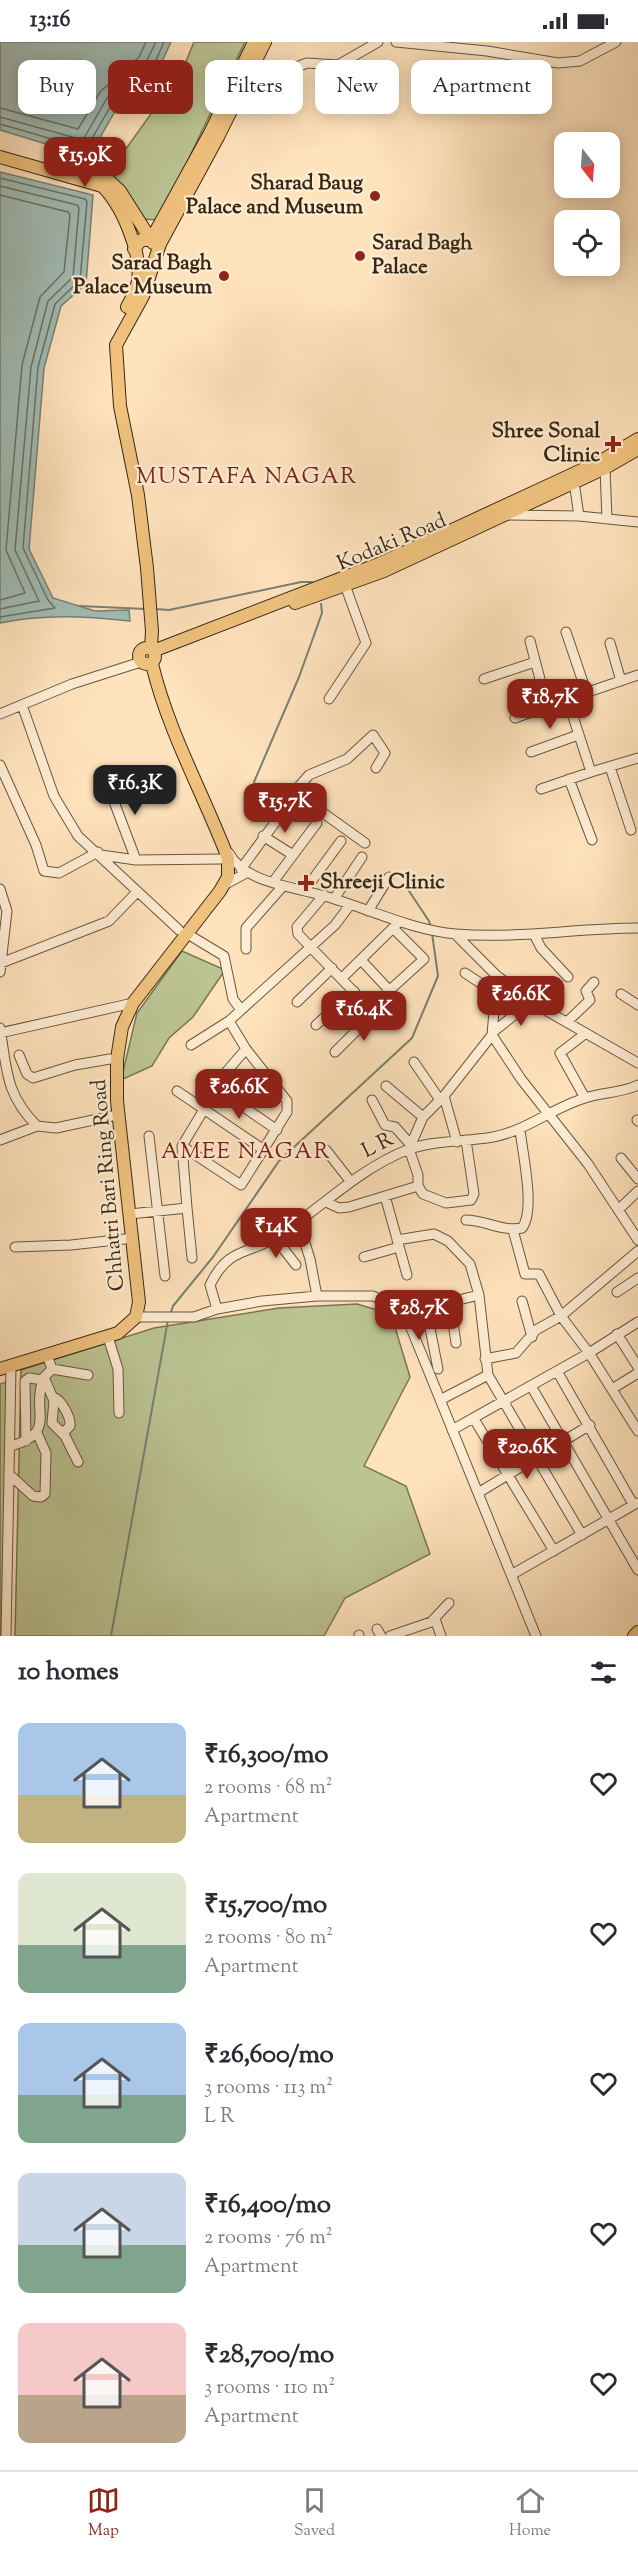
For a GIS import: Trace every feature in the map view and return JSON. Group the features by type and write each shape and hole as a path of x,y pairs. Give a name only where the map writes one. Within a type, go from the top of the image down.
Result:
{"main road":[{"path":"255,60 263,42"},
{"path":"151,240 263,42"},
{"path":"224,886 228,877 228,858 182,749 147,657 152,631 138,495 120,406 115,361 116,345 143,296 154,260 229,114"},
{"path":"0,149 107,179 120,190 151,240 154,260"},
{"path":"4,158 102,186 113,196 122,211 134,249 138,281 109,343 108,361 132,506 147,657 175,752 221,859"},
{"path":"134,249 144,239 151,240"},
{"name":"Kodaki Road","path":"147,657 384,570 605,468 637,449"},
{"name":"Kodaki Road","path":"147,657 183,637 381,563 601,461 637,449"},
{"name":"Kodaki Road","path":"152,631 165,639 183,637"},
{"name":"Chhatri Bari Ring Road","path":"4,1366 122,1323 130,1313 132,1302 112,1116 110,1059 115,1025 215,887 221,875 221,859"},
{"name":"Chhatri Bari Ring Road","path":"183,932 224,886"},
{"name":"Chhatri Bari Ring Road","path":"4,1366 108,1336 127,1328 136,1317 139,1302 117,1101 117,1059 122,1027 129,1004"},
{"path":"634,1636 638,1632"}],"street":[{"path":"303,65 338,65 378,42"},
{"path":"396,42 487,51 558,63 580,62 616,42"},
{"path":"605,468 607,519"},
{"path":"574,482 579,516"},
{"path":"505,514 579,516 638,522"},
{"path":"329,699 366,643 345,585"},
{"path":"566,632 587,694"},
{"path":"530,641 547,706"},
{"path":"610,643 621,681"},
{"name":"Kodaki Road","path":"0,714 72,684 147,657"},
{"path":"484,679 535,662"},
{"path":"515,718 638,675"},
{"path":"568,701 591,771"},
{"path":"22,705 54,796 78,836 183,932 224,956 233,999 241,1010"},
{"path":"224,886 244,871 263,836 309,775 347,759 373,735 385,753 376,768"},
{"path":"531,752 578,735"},
{"path":"540,789 638,758"},
{"path":"0,765 36,845 44,872 59,873 99,853 136,860 221,859"},
{"path":"610,767 631,830"},
{"path":"569,779 592,840"},
{"path":"107,783 136,860"},
{"path":"294,792 365,843"},
{"path":"273,882 317,823"},
{"path":"219,835 234,863 244,871 284,886 368,910 397,925 455,934 534,934 638,928"},
{"path":"263,836 293,855"},
{"path":"305,891 341,840"},
{"path":"334,899 362,857"},
{"path":"368,910 389,877"},
{"path":"246,950 246,928 284,886"},
{"path":"0,889 7,911 0,972"},
{"path":"1,963 109,921 137,892"},
{"path":"324,896 296,931 384,1023"},
{"path":"191,1045 229,1021 336,925 350,905"},
{"path":"342,978 397,925"},
{"path":"335,1052 390,991 424,959 397,925"},
{"path":"455,934 497,976 532,1001 638,1063"},
{"path":"534,934 541,948 568,977"},
{"path":"361,960 390,991"},
{"path":"297,1002 332,968"},
{"path":"465,973 496,994"},
{"path":"497,976 492,1033 521,1079 588,1164 638,1240"},
{"path":"567,1022 590,1000 586,989 594,982"},
{"path":"316,1025 354,991"},
{"path":"621,994 638,1005"},
{"path":"410,1147 423,1117 442,1099 492,1033 532,1001"},
{"path":"112,1116 56,1128 46,1129 37,1126 17,1104 3,1068 0,1031 129,1004"},
{"path":"182,1146 239,1186 243,1184 287,1112 287,1101 246,1049 229,1021"},
{"path":"585,1098 560,1053 586,1033"},
{"path":"192,1258 182,1146 227,1071 246,1049"},
{"path":"19,1055 27,1074 33,1078 75,1065 110,1059"},
{"path":"372,1100 385,1125 395,1127 410,1147 418,1175 418,1186 423,1194 446,1203 471,1200 474,1194 461,1141 442,1099 414,1062"},
{"name":"L R","path":"217,1309 210,1285 217,1270 230,1256 275,1238 351,1182 410,1147 461,1141 520,1129 548,1112 585,1098 638,1084"},
{"path":"386,1086 423,1117"},
{"path":"216,1089 277,1130"},
{"path":"177,1091 264,1150"},
{"path":"0,1140 37,1126"},
{"path":"466,1220 478,1220 513,1230 522,1228 525,1224 528,1196 520,1129"},
{"path":"149,1136 165,1276"},
{"path":"326,1150 351,1182"},
{"path":"621,1158 638,1179"},
{"path":"326,1202 339,1208 418,1186"},
{"path":"618,1210 638,1191"},
{"path":"385,1196 407,1275"},
{"path":"130,1214 187,1208"},
{"path":"298,1221 317,1296"},
{"path":"513,1230 525,1274 539,1274 561,1316 589,1353 637,1428"},
{"path":"364,1257 434,1234 448,1241 470,1264 479,1295 484,1359 488,1375 501,1402 582,1535"},
{"path":"275,1238 296,1265"},
{"path":"15,1246 71,1245 125,1239"},
{"path":"484,1359 516,1353 536,1330 561,1316 638,1251"},
{"path":"617,1292 638,1278"},
{"path":"393,1305 409,1297 418,1305 426,1308 479,1295"},
{"path":"136,1317 194,1317 217,1309 317,1296 373,1296 393,1305 409,1323 536,1636"},
{"path":"522,1301 532,1337"},
{"path":"450,1302 456,1342"},
{"path":"426,1308 438,1369"},
{"path":"452,1430 589,1353 638,1322"},
{"path":"617,1334 638,1367"},
{"path":"108,1336 118,1369 119,1413"},
{"path":"47,1355 51,1369"},
{"path":"4,1366 11,1407 6,1636"},
{"path":"51,1369 88,1375"},
{"path":"11,1446 26,1441 37,1433 40,1425 43,1379 51,1369"},
{"path":"511,1575 635,1503 557,1371"},
{"path":"612,1389 638,1373"},
{"path":"440,1400 488,1375"},
{"path":"26,1441 26,1380 33,1377 43,1379 53,1397 61,1402 71,1421 70,1426 63,1433"},
{"path":"531,1386 561,1442 609,1518 638,1570"},
{"path":"53,1397 51,1420 63,1433 78,1462"},
{"path":"11,1407 26,1405"},
{"path":"474,1419 554,1551"},
{"path":"478,1493 590,1425"},
{"path":"10,1475 33,1496 41,1497 45,1494 46,1453 37,1433"},
{"path":"390,1636 435,1619 449,1603"},
{"path":"435,1619 441,1636"}],"green space":[{"path":"194,42 245,42 236,60 205,60 205,114 210,114 159,220 140,219 107,175 151,114 193,114 193,60 187,60"},
{"path":"182,951 225,970 193,1017 169,1038 152,1066 121,1080 137,1013"},
{"path":"357,1304 391,1314 410,1377 364,1466 406,1486 430,1554 345,1598 324,1636 15,1636 21,1370 154,1328 279,1308"},
{"path":"14,1380 3,1636 0,1636 0,1384"}],"water":[{"path":"0,42 171,42 163,60 108,60 108,114 113,114 89,157 0,130"},
{"path":"0,172 93,195 86,284 61,306 44,368 29,549 53,598 95,611 129,610 130,621 65,617 33,618 0,623"}],"waterway":[{"path":"155,609 169,610 301,582 312,582"},
{"path":"254,782 299,677 322,613 321,604"},
{"path":"80,606 146,609"},
{"path":"405,885 429,921 431,928"},
{"path":"170,1315 173,1306 213,1257 279,1161 412,1038 438,976 432,933"},
{"path":"111,1636 168,1320"}],"place":[{"name":"Sharad Baug Palace and Museum","path":"375,196"},
{"name":"Sarad Bagh Palace","path":"360,256"},
{"name":"Sarad Bagh Palace Museum","path":"224,276"},
{"name":"Shree Sonal Clinic","path":"613,444"},
{"name":"Shreeji Clinic","path":"306,883"}],"district":[{"name":"MUSTAFA NAGAR","path":"247,478"},
{"name":"AMEE NAGAR","path":"246,1153"}]}
